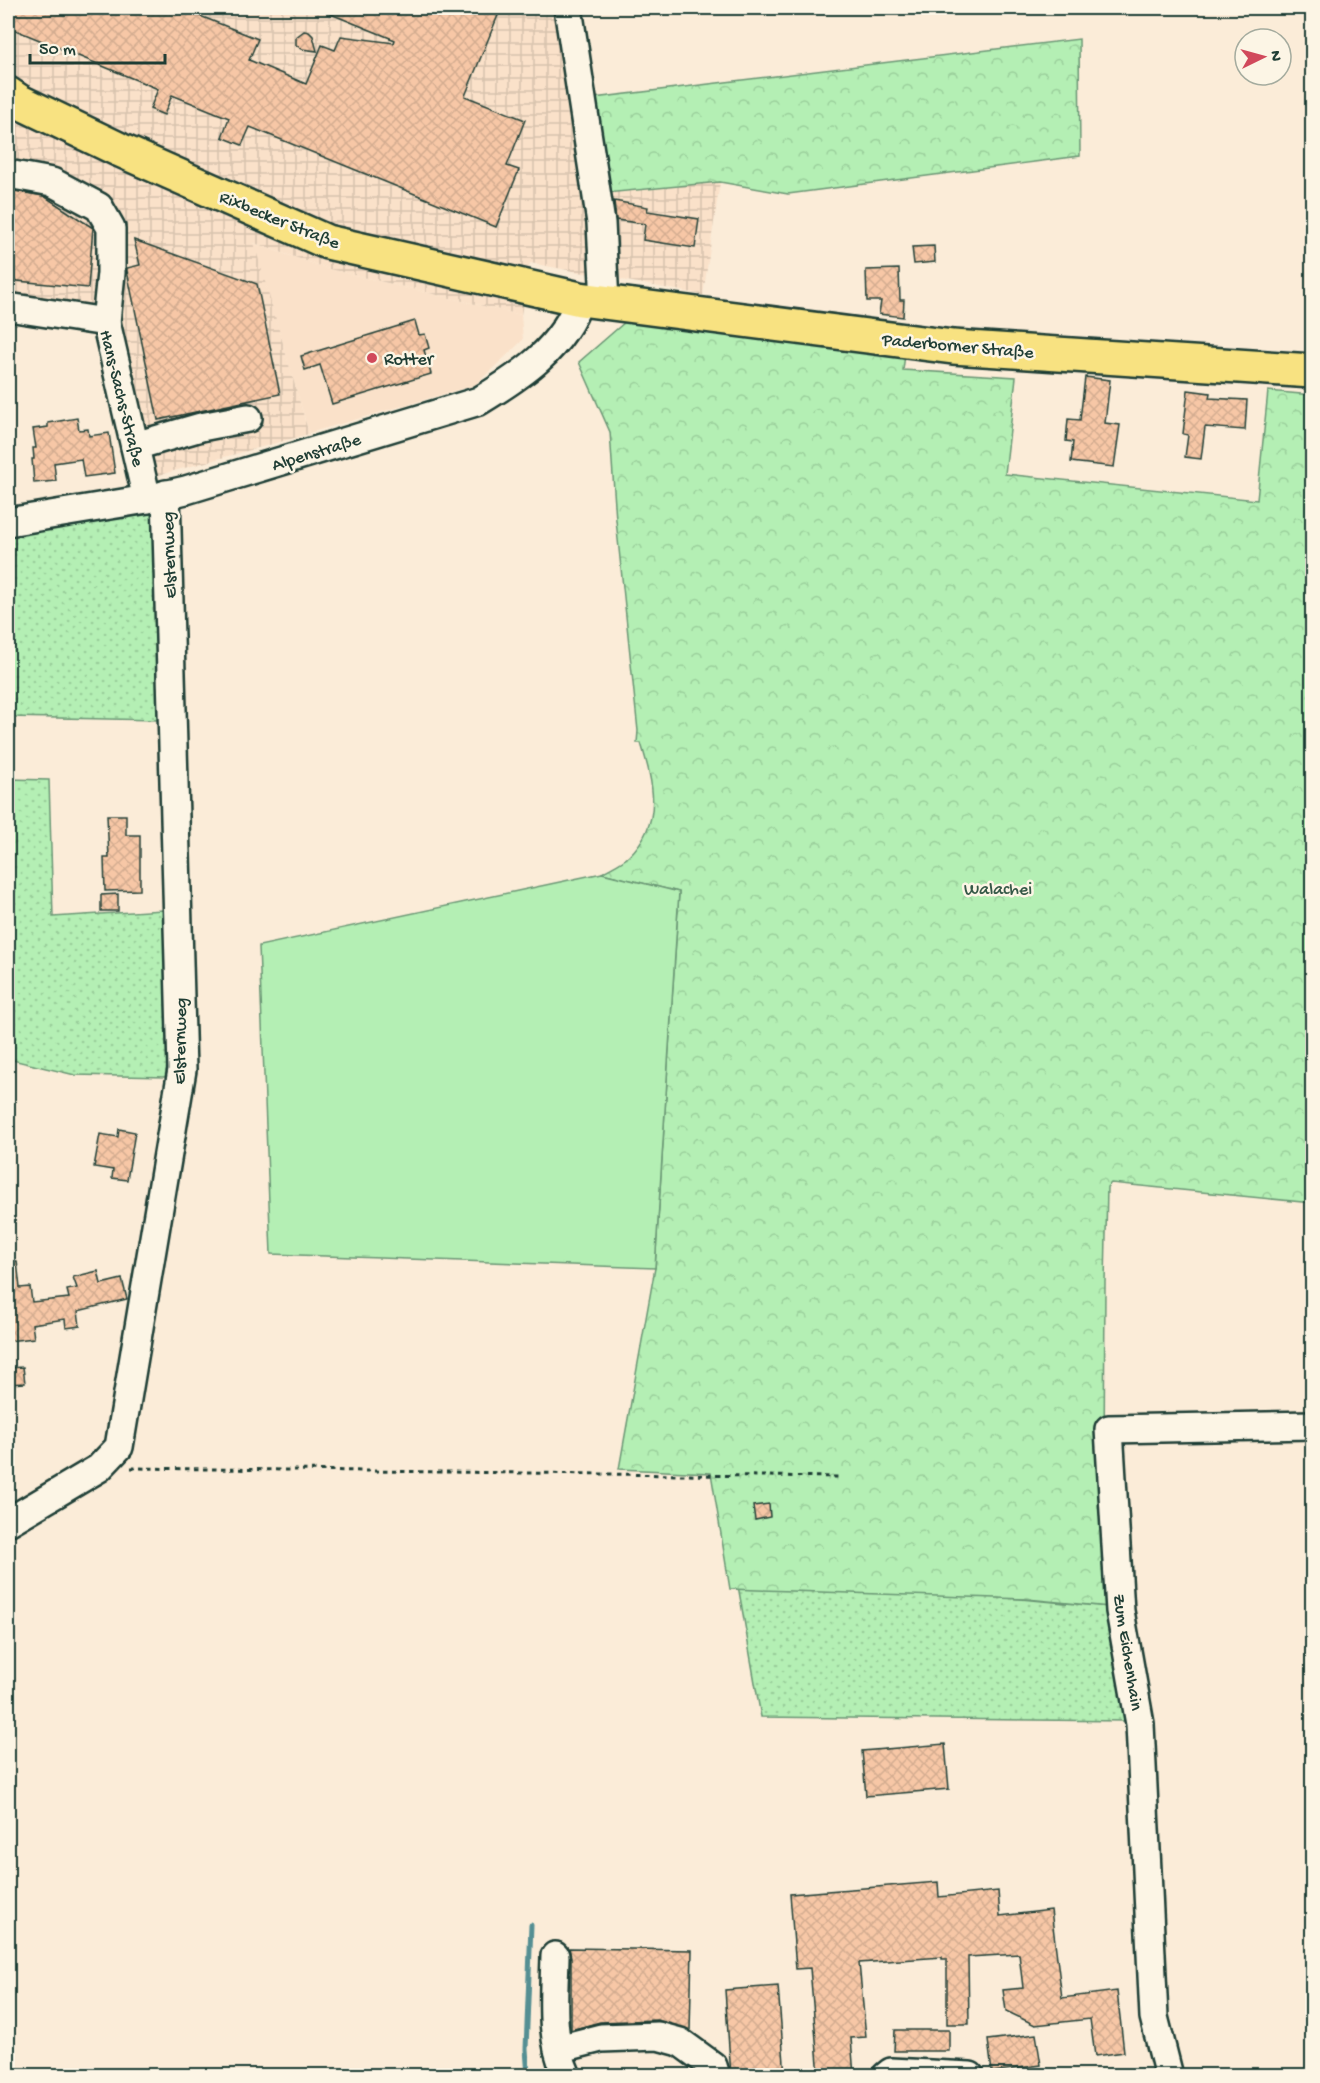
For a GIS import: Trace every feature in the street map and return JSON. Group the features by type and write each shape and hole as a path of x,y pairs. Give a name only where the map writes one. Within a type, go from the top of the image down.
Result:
{"main road":[{"name":"Rixbecker Straße","path":"8,94 120,150 327,242 592,301"},
{"name":"Paderborner Straße","path":"592,301 953,347 1312,370"}],"street":[{"path":"568,8 601,223 592,301"},
{"path":"8,174 51,182 99,207 111,228 111,273 106,322"},
{"name":"Alpenstraße","path":"8,522 156,497 383,432 479,401 521,376 556,343 575,312 592,301"},
{"name":"Hans-Sachs-Straße","path":"8,307 106,322 135,446 156,497"},
{"path":"135,446 201,427 248,418"},
{"name":"Elsternweg","path":"8,1522 99,1468 118,1447 182,1070 182,1020 156,497"},
{"name":"Zum Eichenhain","path":"1169,2076 1154,2017 1140,1724 1120,1611 1109,1430 1312,1425"},
{"path":"555,1956 553,2029 567,2076"},
{"path":"558,2049 601,2038 658,2036 680,2042 713,2066 716,2076"},
{"path":"886,2076 891,2072 970,2076"}],"path":[{"path":"99,1468 841,1477"}],"shaded area":[{"path":"8,8 579,8 606,193 720,182 703,295 530,263 521,315 329,269 254,243 309,434 148,478 108,319 8,303"},
{"path":"253,243 329,269 521,315 523,340 475,385 309,433"}],"green space":[{"path":"1079,39 1080,156 788,194 720,182 606,193 594,98"},
{"name":"Walachei","path":"625,322 905,355 903,370 1016,377 1005,474 1257,500 1268,391 1312,395 1312,1203 1111,1183 1107,1187 1104,1463 1110,1607 1027,1599 730,1589 711,1473 619,1469 655,1268 679,892 602,873 626,859 640,843 647,830 653,802 652,787 641,743 637,743 638,731 616,520 610,432 579,362"},
{"path":"152,514 158,720 8,717 8,534"},
{"path":"8,779 49,780 53,917 163,910 167,1065 165,1077 75,1075 8,1059"},
{"path":"602,873 679,892 655,1268 271,1254 259,946"},
{"path":"736,1574 1110,1607 1127,1721 761,1717"}],"building":[{"path":"8,8 180,8 258,39 249,60 306,84 322,45 335,50 341,36 394,43 395,40 316,8 501,8 465,96 525,120 507,166 519,170 496,227 250,127 242,145 222,137 229,118 172,95 164,115 150,109 158,89 8,27"},
{"path":"304,31 313,36 317,51 302,49 296,45 296,37"},
{"path":"8,190 44,196 93,228 88,288 8,280"},
{"path":"614,201 648,207 647,211 699,219 695,248 643,240 645,224 616,220"},
{"path":"134,240 257,284 280,394 158,420 127,271 127,268 140,265"},
{"path":"934,246 935,262 914,264 912,247"},
{"path":"899,269 900,300 904,300 903,317 879,314 881,301 867,301 866,270"},
{"name":"Rotter","path":"415,321 419,335 425,334 429,348 424,350 431,374 332,404 320,365 305,370 301,356"},
{"path":"1085,377 1110,380 1105,423 1120,425 1114,467 1071,462 1073,442 1066,441 1068,419 1080,420"},
{"path":"1188,390 1210,393 1209,398 1247,400 1245,430 1205,427 1201,459 1185,457 1188,435 1183,434"},
{"path":"77,418 79,430 88,429 89,436 109,433 115,473 84,477 81,459 54,463 56,481 34,483 32,459 34,459 33,448 36,448 33,429 48,427 48,423"},
{"path":"107,815 126,815 126,835 140,835 140,890 105,891 104,858 109,858"},
{"path":"118,894 118,911 101,911 101,895"},
{"path":"119,1129 135,1132 127,1180 112,1178 113,1170 94,1167 100,1134 118,1137"},
{"path":"8,1261 17,1261 20,1288 30,1287 32,1302 69,1298 67,1290 77,1288 73,1277 98,1271 101,1284 122,1279 127,1299 78,1311 80,1326 66,1328 65,1319 32,1324 34,1338 8,1341"},
{"path":"23,1367 25,1383 8,1384 8,1368"},
{"path":"769,1504 770,1517 755,1520 753,1506"},
{"path":"945,1744 949,1789 866,1796 862,1751"},
{"path":"938,1882 939,1897 998,1891 1000,1916 1051,1910 1062,1998 1117,1991 1124,2052 1095,2056 1090,2019 1035,2025 1006,2011 1003,1990 1023,1988 1019,1954 968,1957 969,2024 947,2024 947,1959 942,1959 942,1957 859,1963 866,2037 851,2038 854,2076 819,2076 810,1968 796,1969 790,1894"},
{"path":"569,1948 692,1950 690,2030 657,2020 600,2022 571,2030"},
{"path":"778,1986 785,2076 731,2076 725,1990"},
{"path":"895,2030 949,2030 949,2051 894,2051"},
{"path":"1036,2034 1041,2065 992,2072 988,2040"}],"waterway":[{"path":"528,2076 526,2049 531,1925"}],"place":[{"name":"Rotter","path":"372,358"}]}
